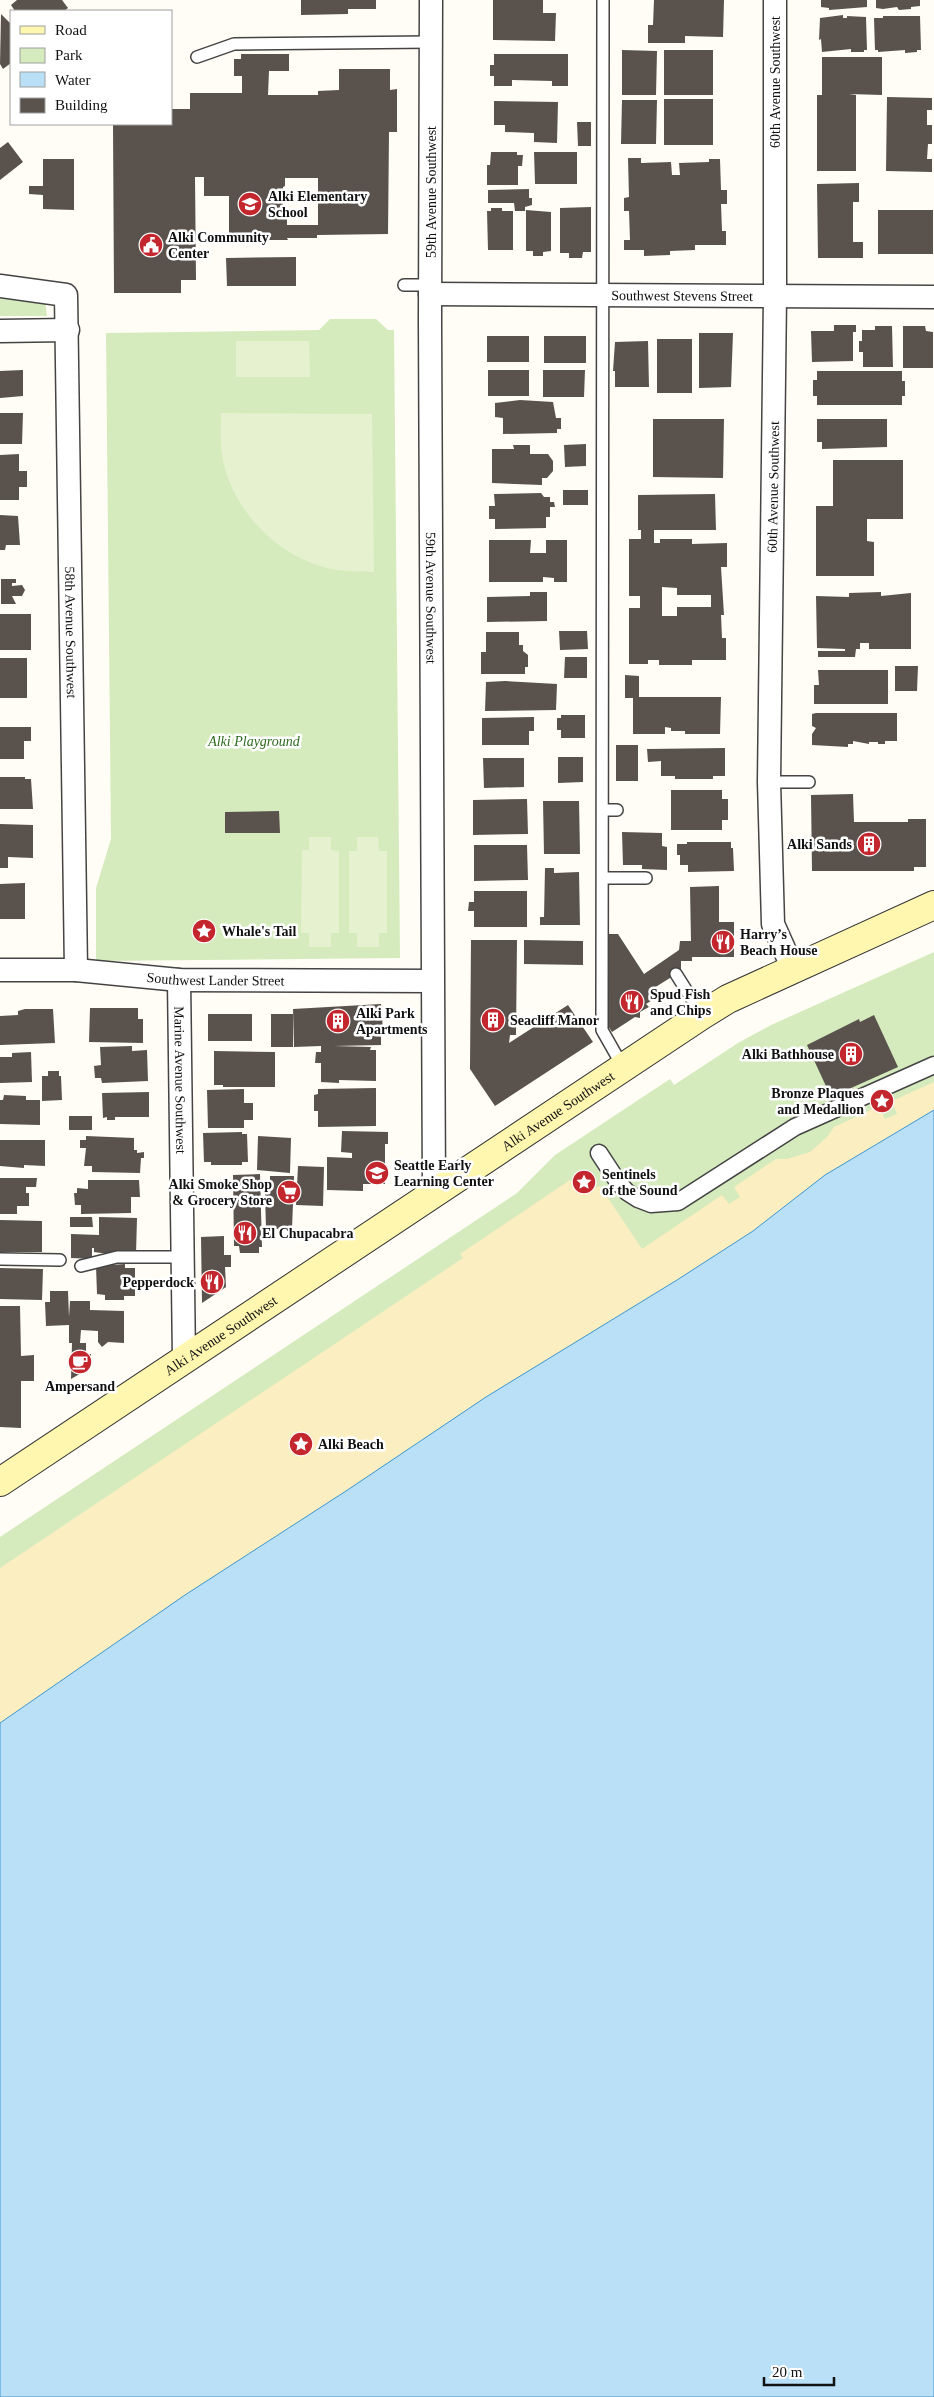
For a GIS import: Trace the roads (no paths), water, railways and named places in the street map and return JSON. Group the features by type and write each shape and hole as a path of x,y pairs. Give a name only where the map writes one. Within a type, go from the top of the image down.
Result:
{"main road":[{"name":"Alki Avenue Southwest","path":"0,1482 702,1015 728,999 934,905"}],"street":[{"name":"59th Avenue Southwest","path":"431,0 434,1194"},
{"name":"60th Avenue Southwest","path":"775,0 775,296 769,782 773,924 792,969"},
{"name":"58th Avenue Southwest","path":"0,286 66,295 76,970"},
{"name":"Southwest Stevens Street","path":"431,289 604,295 934,298"},
{"path":"0,331 68,330"},
{"name":"Southwest Lander Street","path":"0,970 76,970 178,980 432,981"},
{"name":"Marine Avenue Southwest","path":"178,980 184,1360"},
{"path":"599,1153 618,1182 638,1200 651,1204 678,1202 795,1127 934,1065"}],"lane":[{"path":"603,0 602,1030 623,1067"},
{"path":"198,56 234,44 431,42"},
{"path":"404,284 431,289"},
{"path":"769,782 809,782"},
{"path":"603,810 617,810"},
{"path":"603,878 646,878"},
{"path":"676,974 702,1015"},
{"path":"82,1266 117,1257 182,1256"},
{"path":"0,1259 60,1260"}],"water":[{"path":"934,1110 934,2397 0,2397 0,1723 185,1595 346,1491 486,1397 677,1280 753,1231 825,1175"}],"place":[{"name":"Alki Elementary School","path":"250,204"},
{"name":"Alki Community Center","path":"151,245"},
{"name":"Alki Sands","path":"869,844"},
{"name":"Whale's Tail","path":"204,931"},
{"name":"Harry’s Beach House","path":"723,942"},
{"name":"Spud Fish and Chips","path":"632,1002"},
{"name":"Seacliff Manor","path":"493,1020"},
{"name":"Alki Park Apartments","path":"338,1021"},
{"name":"Alki Bathhouse","path":"851,1054"},
{"name":"Bronze Plaques and Medallion","path":"882,1101"},
{"name":"Seattle Early Learning Center","path":"377,1173"},
{"name":"Sentinels of the Sound","path":"584,1182"},
{"name":"Alki Smoke Shop & Grocery Store","path":"289,1192"},
{"name":"El Chupacabra","path":"245,1233"},
{"name":"Pepperdock","path":"212,1282"},
{"name":"Ampersand","path":"80,1362"},
{"name":"Alki Beach","path":"301,1444"}],"park label":[{"name":"Alki Playground","path":"254,741"}]}
